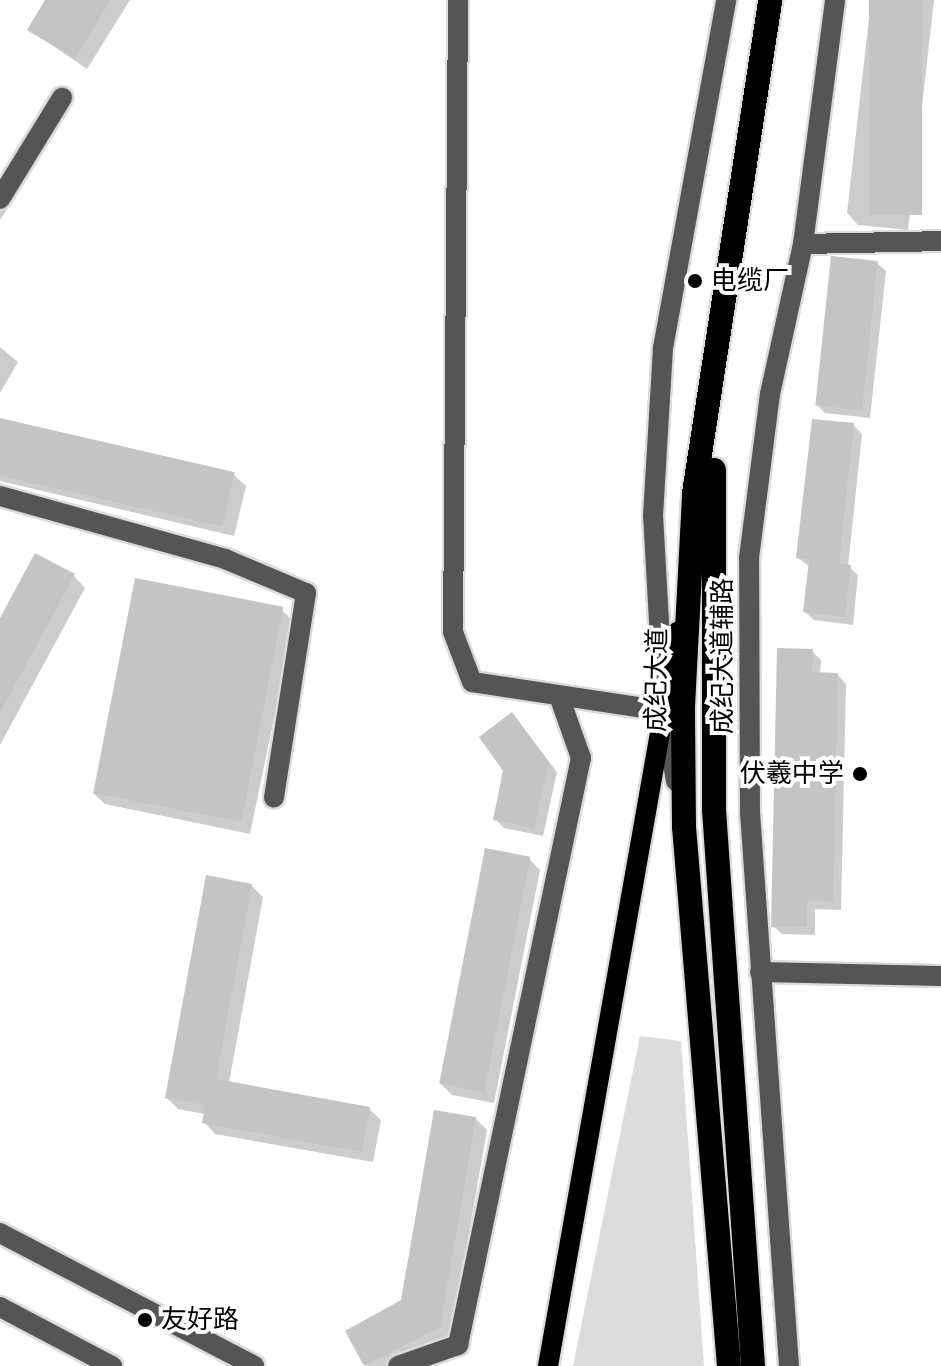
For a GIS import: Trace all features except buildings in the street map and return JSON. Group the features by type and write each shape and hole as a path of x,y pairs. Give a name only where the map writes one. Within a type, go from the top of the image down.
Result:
{"highway":[{"name":"成纪大道","path":"729,1366 684,827 688,578 694,493 770,0"},
{"name":"成纪大道","path":"753,1366 714,810 710,495 787,0"}],"main road":[{"path":"548,1366 688,578 710,495"}],"street":[{"path":"458,0 453,632 472,682 664,711"},
{"name":"成纪大道辅路","path":"684,827 664,711 653,516 663,348 726,0"},
{"name":"成纪大道辅路","path":"789,1366 750,813 749,558 770,394 803,244 835,0"},
{"path":"0,199 62,98"},
{"path":"803,244 941,241"},
{"path":"0,496 225,559 306,593 274,798"},
{"path":"398,1366 458,1345 581,758 559,696"},
{"path":"760,972 941,976"},
{"path":"0,1233 254,1366"},
{"path":"0,1307 112,1366"}],"shaded area":[{"path":"640,1036 681,1041 704,1366 573,1366"}],"place":[{"name":"电缆厂","path":"695,281"},
{"name":"伏羲中学","path":"860,774"},
{"name":"友好路","path":"145,1320"}]}
